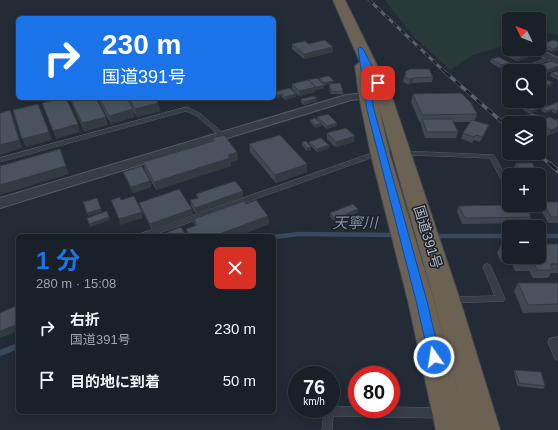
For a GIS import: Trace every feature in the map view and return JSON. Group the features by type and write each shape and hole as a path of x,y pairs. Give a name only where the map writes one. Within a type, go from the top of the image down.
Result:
{"highway":[{"name":"国道391号","path":"339,0 360,49 375,95 402,153 418,207 420,254"},
{"name":"国道391号","path":"375,95 381,152 395,207 420,254 434,300 484,430"},
{"name":"国道391号","path":"434,300 450,422"}],"street":[{"path":"0,203 350,97 375,95"}],"lane":[{"path":"541,64 555,60"},
{"path":"0,160 187,109 199,115 222,135"},
{"path":"149,234 381,152 492,156 502,175"},
{"path":"434,300 501,299 487,267"},
{"path":"558,342 552,342 558,356"},
{"path":"327,430 329,412 450,422"}],"shaded area":[{"path":"385,0 558,0 558,35 546,32 546,12 502,12 502,46 473,55 450,70 414,37"}],"building":[{"path":"325,40 333,47 304,54 292,44 305,41 309,44"},
{"path":"554,40 558,42 558,47 553,49 546,46 546,43"},
{"path":"513,56 526,56 518,59"},
{"path":"499,57 510,63 501,65 491,59"},
{"path":"552,61 558,64 558,66 546,71 546,64 542,64"},
{"path":"410,69 429,69 433,77 410,79 404,77 406,75 405,72"},
{"path":"558,71 558,77 551,73"},
{"path":"329,76 334,81 324,83 319,78"},
{"path":"317,78 324,85 315,88 316,87 308,80"},
{"path":"308,80 316,87 299,91 292,84"},
{"path":"546,80 553,83 546,86"},
{"path":"340,83 343,91 332,92 329,84"},
{"path":"290,88 296,94 285,97 282,94 276,96 276,92"},
{"path":"461,93 471,103 477,114 422,115 413,94"},
{"path":"314,96 317,98 304,102 301,99"},
{"path":"53,100 67,100 78,124 53,131 42,103"},
{"path":"71,100 97,100 106,117 82,123"},
{"path":"100,100 127,100 133,109 109,116"},
{"path":"130,100 156,100 158,103 135,109"},
{"path":"558,102 558,110 556,111 553,109 547,111 542,108 546,108 546,106"},
{"path":"38,104 49,132 22,139 13,110"},
{"path":"526,108 538,109 531,111"},
{"path":"10,110 19,140 0,145 0,113"},
{"path":"533,113 539,116 528,116 527,115"},
{"path":"328,114 337,123 327,126 317,117"},
{"path":"550,117 555,120 558,119 558,127 551,130 546,127 546,118"},
{"path":"315,118 321,123 316,125 310,120"},
{"path":"422,119 452,119 458,132 427,132"},
{"path":"472,120 489,125 482,137 476,135 474,137 463,133"},
{"path":"346,128 355,136 336,142 327,133"},
{"path":"224,135 237,152 228,155 230,158 154,182 143,162 214,141 212,138"},
{"path":"280,135 307,164 275,175 249,144"},
{"path":"321,138 329,145 317,149 309,142"},
{"path":"306,141 311,147 307,148 302,142"},
{"path":"60,149 66,166 0,185 0,166"},
{"path":"516,163 532,163 535,168 518,168"},
{"path":"142,166 150,181 131,187 123,172"},
{"path":"235,181 243,191 195,208 190,200 199,198 196,194"},
{"path":"179,189 192,209 150,224 139,203"},
{"path":"134,196 142,212 119,219 111,200 120,197 121,200"},
{"path":"97,198 101,209 87,213 83,202"},
{"path":"256,200 268,216 222,233 223,234 189,234 186,229 197,225 194,219 244,201 246,204"},
{"path":"546,202 558,202 558,217 551,217 546,208"},
{"path":"353,204 358,209 335,219 330,213"},
{"path":"502,205 502,212 528,212 531,217 465,218 459,206"},
{"path":"107,211 109,217 89,224 87,218"},
{"path":"181,227 185,234 167,234 166,233"},
{"path":"546,244 558,244 558,264 550,264 553,270 537,270 534,264 546,264"},
{"path":"518,283 558,283 558,304 528,305"},
{"path":"16,306 16,325 0,331 0,313"},
{"path":"515,370 541,372 545,386 519,383"}],"waterway":[{"name":"天寧川","path":"276,237 299,234 397,235"},
{"name":"天寧川","path":"433,236 502,236"},
{"name":"天寧川","path":"546,236 558,236"},
{"name":"天寧川","path":"0,353 16,347"}],"railway":[{"path":"369,0 446,73"},
{"path":"445,72 502,122"},
{"path":"545,160 551,165"},
{"path":"550,164 558,171"}],"route":[{"path":"378,83 360,49 370,110 421,301 434,357"}]}
